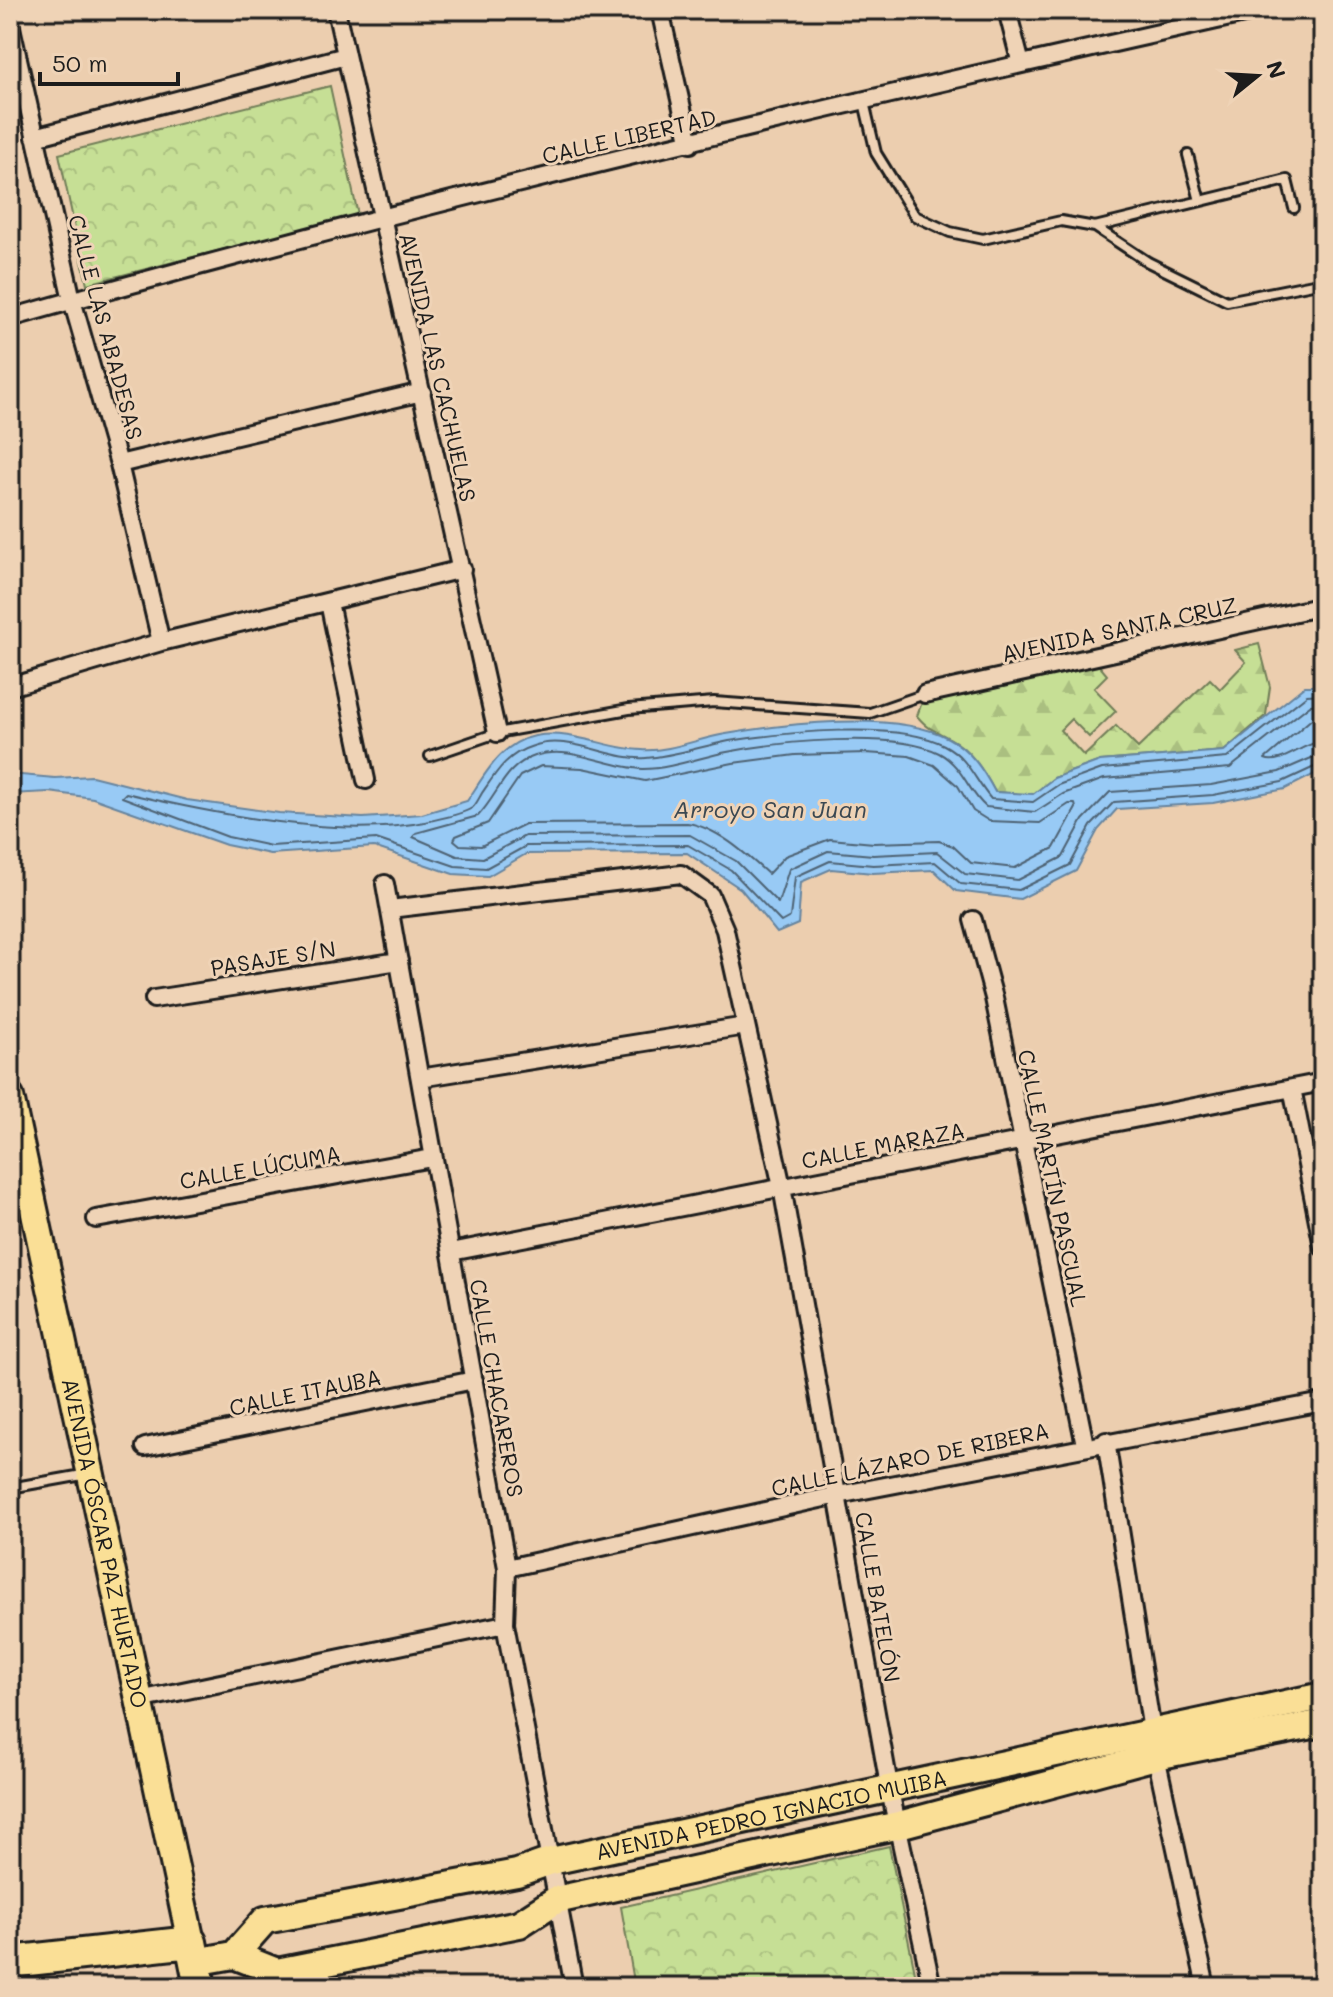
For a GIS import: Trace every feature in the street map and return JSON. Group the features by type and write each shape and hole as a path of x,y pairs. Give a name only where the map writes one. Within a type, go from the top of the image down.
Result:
{"highway":[{"path":"10,1962 195,1964"}],"main road":[{"name":"AVENIDA ÓSCAR PAZ HURTADO","path":"10,1097 195,1964"},
{"name":"AVENIDA PEDRO IGNACIO MUIBA","path":"1323,1696 1154,1744 899,1825 556,1900 519,1924 277,1972 234,1955 265,1920 517,1873 551,1861 890,1791 1154,1744 1323,1723"},
{"path":"195,1964 234,1955"}],"street":[{"name":"AVENIDA LAS CACHUELAS","path":"336,10 497,733"},
{"path":"660,10 690,144"},
{"path":"1007,10 1021,64"},
{"name":"CALLE LIBERTAD","path":"10,318 381,218 1021,64 1262,10"},
{"name":"CALLE LAS ABADESAS","path":"10,23 72,300 119,464 161,642"},
{"path":"35,137 346,56"},
{"path":"119,464 422,392"},
{"path":"10,687 161,642 462,569"},
{"path":"329,602 366,780"},
{"name":"AVENIDA SANTA CRUZ","path":"925,694 1323,606"},
{"name":"CALLE BATELÓN","path":"390,909 681,874 710,895 725,930 782,1187 890,1791 932,1987"},
{"name":"CALLE CHACAREROS","path":"385,884 507,1568 505,1624 574,1987"},
{"name":"CALLE MARTÍN PASCUAL","path":"973,920 994,998 1085,1445"},
{"name":"PASAJE S/N","path":"154,999 399,961"},
{"path":"420,1078 746,1026"},
{"name":"CALLE MARAZA","path":"451,1252 1323,1082"},
{"path":"1292,1088 1323,1247"},
{"name":"CALLE LÚCUMA","path":"96,1219 432,1158"},
{"name":"CALLE ITAUBA","path":"145,1447 474,1380"},
{"name":"CALLE LÁZARO DE RIBERA","path":"507,1568 838,1495 1085,1445 1323,1402"},
{"path":"1106,1441 1154,1744 1206,1987"},
{"path":"139,1700 505,1624"}],"lane":[{"path":"864,102 876,153 915,216 950,232 983,239 1061,221 1095,227 1148,262 1227,301 1323,282"},
{"path":"1188,155 1200,201"},
{"path":"1095,227 1287,180 1294,208"},
{"path":"430,756 497,733 629,709 714,702 870,713 925,694"},
{"path":"10,1488 92,1473"}],"green space":[{"path":"330,86 358,215 87,284 59,154"},
{"path":"1259,644 1270,687 1266,715 1224,751 1100,761 1054,778 1033,795 995,792 964,748 917,716 925,694 1092,657 1107,675 1094,688 1116,711 1089,737 1071,719 1060,730 1084,756 1116,726 1138,748 1210,679 1220,689 1246,662 1235,650"},
{"path":"889,1846 918,1987 635,1987 621,1907"}],"water":[{"name":"Arroyo San Juan","path":"1305,686 1323,686 1323,770 1285,789 1213,803 1117,809 1098,830 1076,871 1020,899 956,891 934,870 873,873 831,869 801,882 798,924 777,933 741,889 687,853 526,854 488,876 453,874 374,847 270,854 226,845 93,798 49,792 10,794 10,774 55,778 92,776 187,800 279,813 363,818 422,814 467,801 503,753 512,745 535,736 562,735 629,749 652,750 750,730 808,723 870,722 926,729 948,738 970,754 995,792 1033,794 1054,778 1100,761 1224,751"}]}
